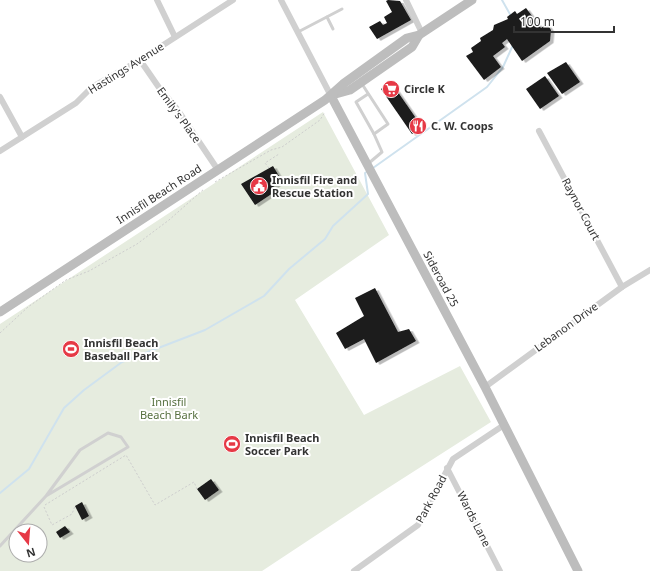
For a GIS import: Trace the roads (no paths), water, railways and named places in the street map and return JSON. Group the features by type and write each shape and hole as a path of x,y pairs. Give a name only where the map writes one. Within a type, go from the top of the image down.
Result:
{"main road":[{"name":"Innisfil Beach Road","path":"0,312 331,96 342,84 407,38 420,34 472,0"},
{"name":"Innisfil Beach Road","path":"331,96 350,90 412,47 420,34"},
{"name":"Sideroad 25","path":"331,96 485,387 578,571"}],"street":[{"path":"156,0 175,37"},
{"name":"Hastings Avenue","path":"0,151 76,103 92,87 140,60 233,0"},
{"name":"Sideroad 25","path":"281,0 331,96"},
{"path":"406,0 420,34"},
{"name":"Emily's Place","path":"140,60 160,89 177,109 218,170"},
{"path":"0,97 22,137"},
{"name":"Raynor Court","path":"539,131 622,287"},
{"name":"Lebanon Drive","path":"485,387 622,287 650,270"},
{"name":"Park Road","path":"354,571 418,525 453,459 504,425"},
{"name":"Wards Lane","path":"448,468 500,571"}],"lane":[{"path":"298,32 342,9"},
{"path":"327,17 333,29"},
{"path":"361,82 388,124 374,134"},
{"path":"367,164 382,152 374,134 356,102 368,94"},
{"path":"0,546 46,496 80,450 108,433 121,437 128,448 46,496"}],"waterway":[{"path":"502,0 511,16"},
{"path":"373,168 487,87 503,67 513,45"},
{"path":"0,493 29,469 64,408 84,390 122,362 205,330 264,296 289,269 325,239 333,226 368,194 365,173 368,171"}],"place":[{"name":"Circle K","path":"391,89"},
{"name":"C. W. Coops","path":"418,126"},
{"name":"Innisfil Fire and Rescue Station","path":"259,186"},
{"name":"Innisfil Beach Baseball Park","path":"71,349"},
{"name":"Innisfil Beach Soccer Park","path":"232,444"}],"park label":[{"name":"Innisfil Beach Bark","path":"169,408"}]}
